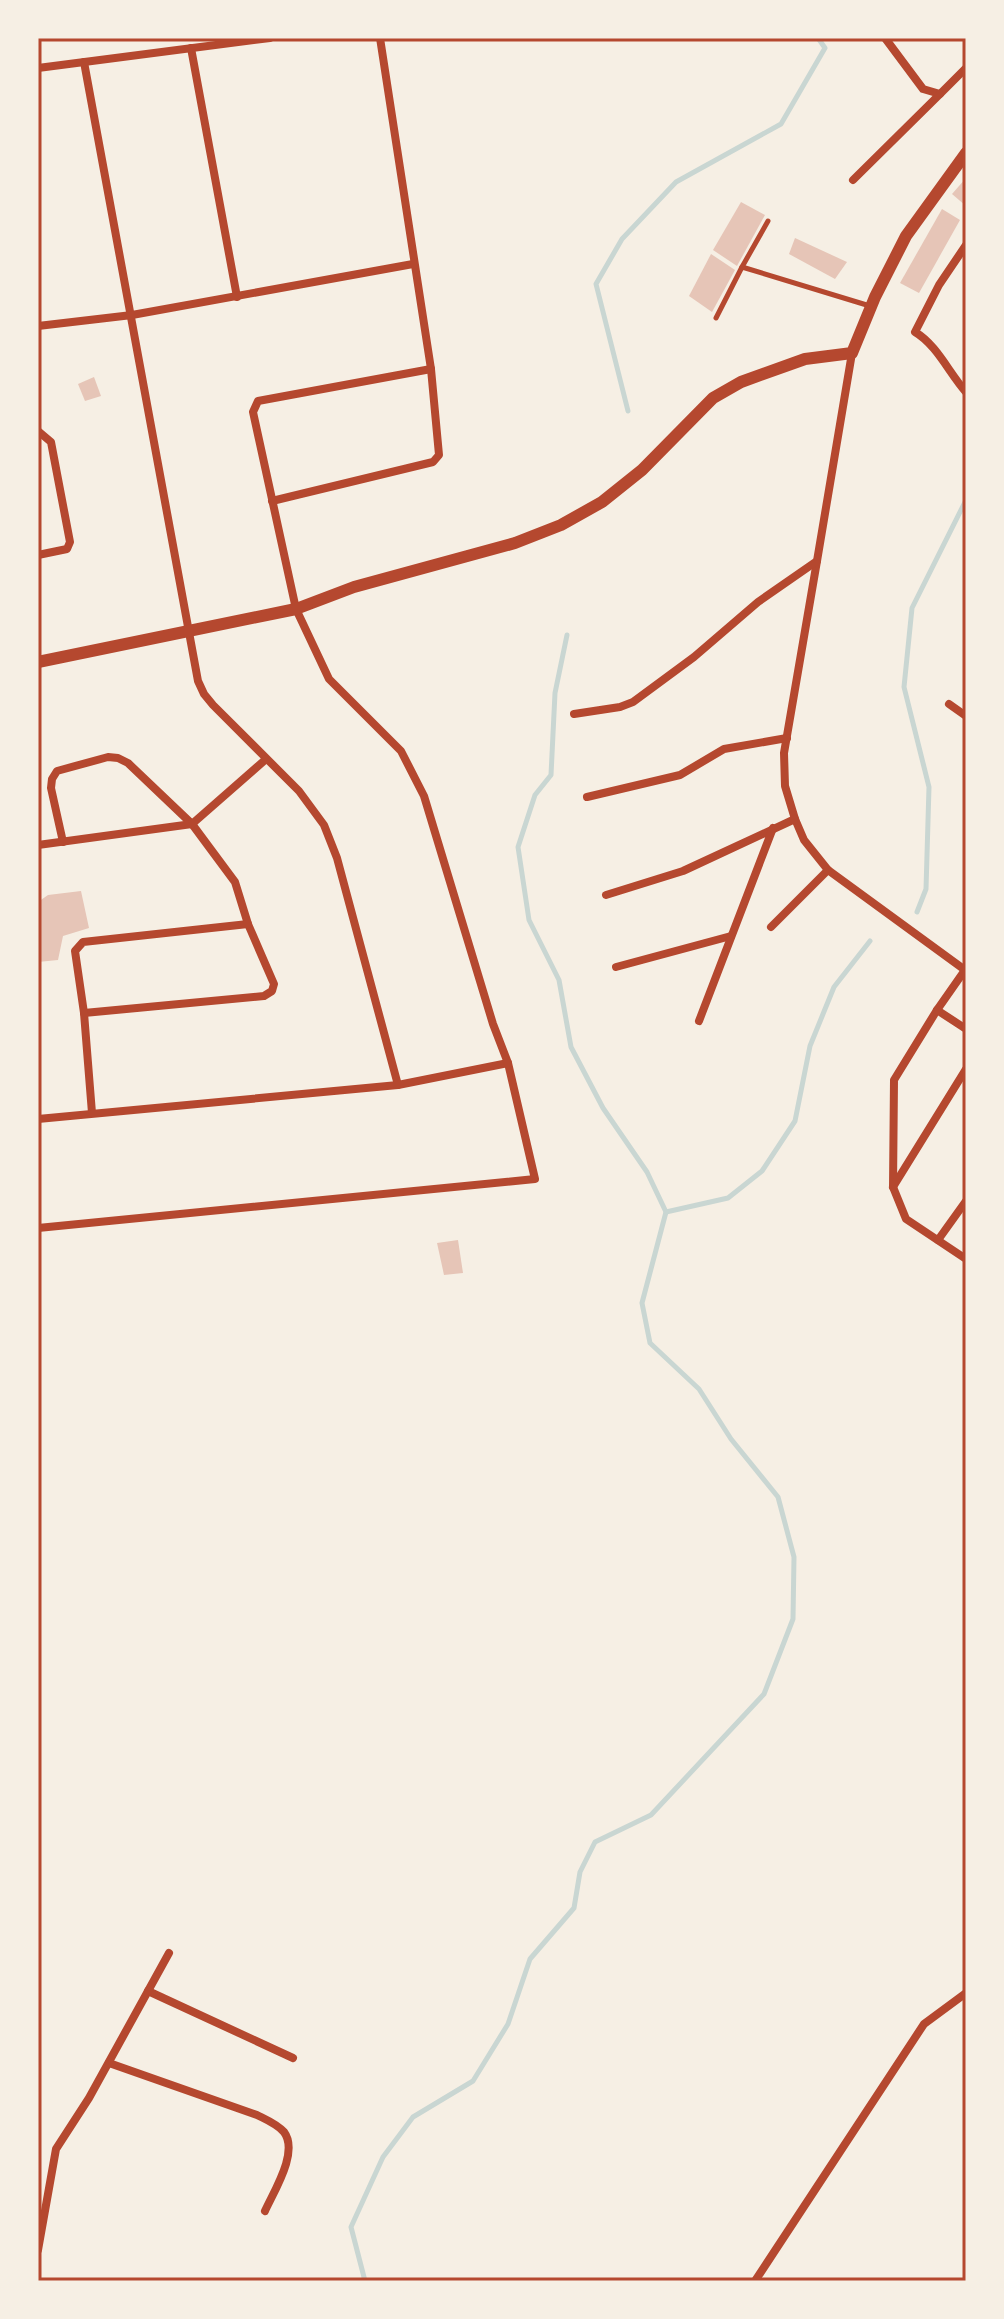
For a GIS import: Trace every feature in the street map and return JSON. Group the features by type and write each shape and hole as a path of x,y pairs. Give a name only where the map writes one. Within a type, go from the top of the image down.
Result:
{"street":[{"path":"38,68 270,38"},
{"path":"272,501 436,460 439,455 431,369 380,38"},
{"path":"885,38 923,89 940,94"},
{"path":"191,48 237,297"},
{"path":"84,62 198,681 204,694 311,806 324,825 333,847 398,1085"},
{"path":"853,180 966,68"},
{"path":"966,153 906,236 852,353 784,753 784,778 795,819 804,840 828,870 966,969 894,1080 893,1187 906,1219 966,1259"},
{"path":"966,245 939,285 915,332 931,345 966,392"},
{"path":"38,326 132,315 413,264"},
{"path":"38,662 296,609 354,587 515,543 561,525 602,502 642,470 703,407 741,382 805,359 852,353"},
{"path":"38,1228 535,1179 508,1063 493,1024 424,796 401,751 329,679 296,609 253,412 258,401 431,369"},
{"path":"38,431 51,442 70,542 67,549 60,552 38,555"},
{"path":"574,714 633,702 694,657 758,602 817,561"},
{"path":"949,704 966,716"},
{"path":"587,797 680,775 724,749 787,738"},
{"path":"63,842 52,779 57,771 108,757 128,763 192,824 235,882 248,924 274,984 272,991 264,996 84,1013"},
{"path":"38,845 192,824 265,760"},
{"path":"606,895 683,871 795,819"},
{"path":"699,1021 773,828"},
{"path":"771,927 828,870"},
{"path":"92,1113 84,1013 75,951 83,942 248,924"},
{"path":"616,967 731,936"},
{"path":"937,1010 966,1029"},
{"path":"38,1119 398,1085 508,1063"},
{"path":"893,1187 966,1069"},
{"path":"938,1240 966,1201"},
{"path":"38,2250 56,2149 109,2063 169,1953"},
{"path":"148,1991 293,2058"},
{"path":"755,2281 924,2024 966,1993"},
{"path":"109,2063 276,2124 286,2135 290,2149 265,2211"}],"lane":[{"path":"716,318 768,221"},
{"path":"742,267 871,307"}],"building":[{"path":"966,178 966,206 952,194"},
{"path":"741,202 765,215 737,266 713,250"},
{"path":"942,209 960,220 919,293 900,283"},
{"path":"795,238 847,262 835,279 789,254"},
{"path":"711,254 735,270 712,312 689,296"},
{"path":"94,377 101,396 85,401 78,384"},
{"path":"81,891 89,928 63,936 58,960 38,962 38,902 48,895"},
{"path":"458,1240 463,1273 444,1275 437,1243"}],"waterway":[{"path":"628,411 596,284 622,239 676,182 781,124 825,48 818,38"},
{"path":"917,912 926,889 929,787 904,687 912,608 966,500"},
{"path":"365,2281 351,2227 383,2157 413,2117 473,2081 508,2024 530,1959 574,1908 580,1872 595,1842 651,1815 764,1694 793,1619 794,1557 778,1497 731,1439 699,1389 650,1343 642,1303 666,1212 647,1172 603,1108 571,1047 559,980 529,920 518,847 535,795 551,775 555,693 567,635"},
{"path":"666,1212 728,1198 762,1171 795,1121 810,1046 834,987 870,941"}]}
